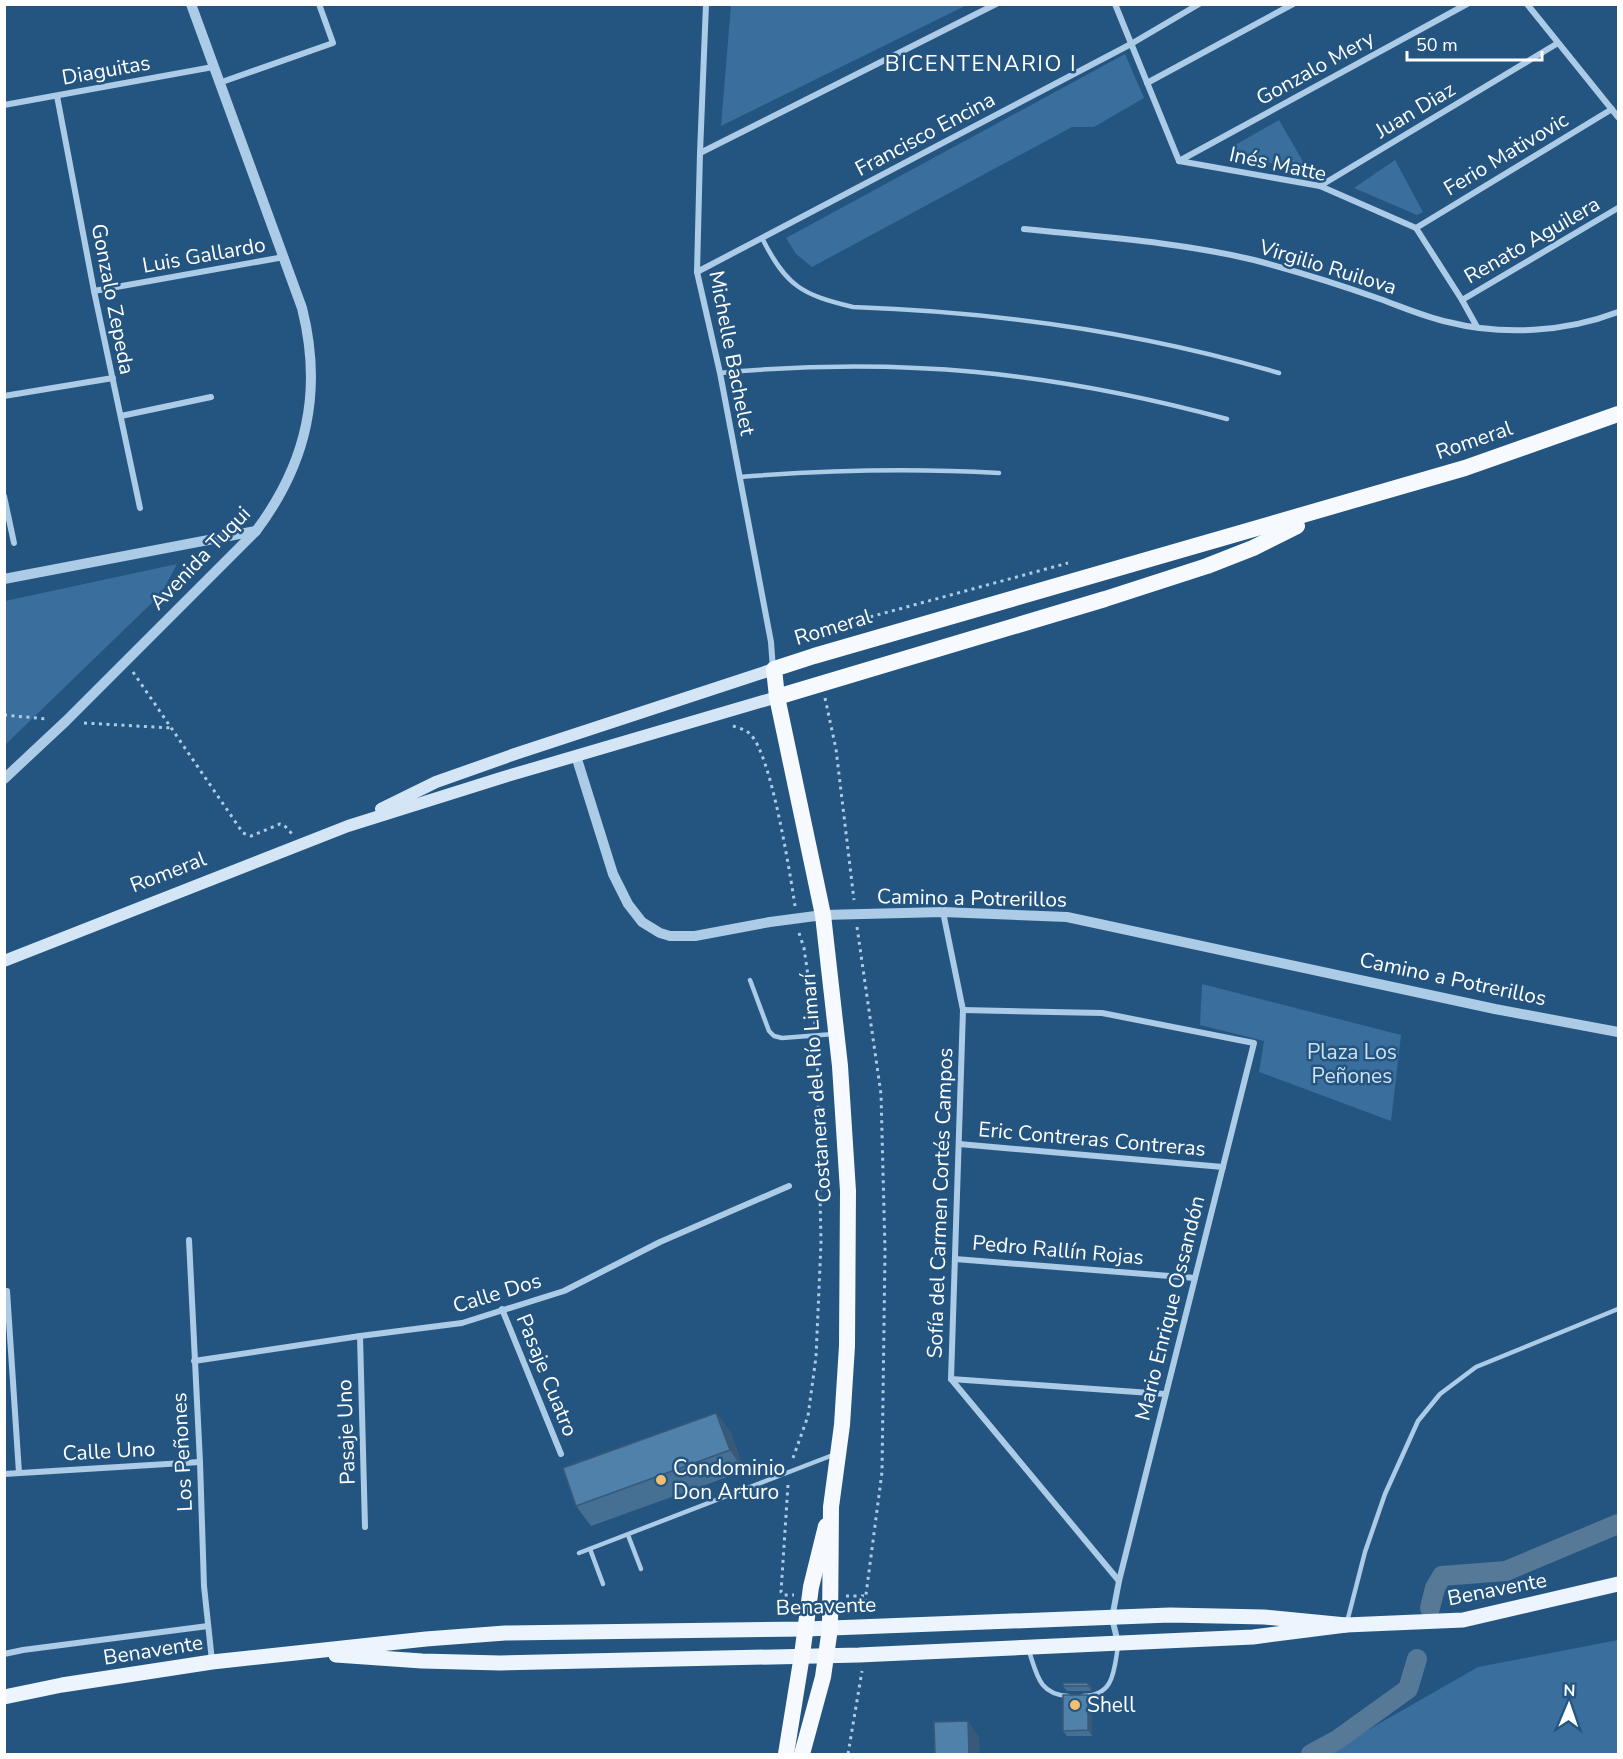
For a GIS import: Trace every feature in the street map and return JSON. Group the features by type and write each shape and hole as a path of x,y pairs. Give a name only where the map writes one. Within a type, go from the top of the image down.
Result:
{"highway":[{"name":"Romeral","path":"774,669 1465,468 1618,414"},
{"name":"Romeral","path":"777,696 1105,599 1207,566 1253,548 1342,505"},
{"name":"Costanera del Río Limarí","path":"774,669 777,696 823,915 846,1139 849,1269 846,1376 831,1508 830,1628 820,1690 802,1755"},
{"name":"Costanera del Río Limarí","path":"786,1755 816,1562 831,1508"}],"main road":[{"name":"Romeral","path":"348,826 436,782 774,669"},
{"name":"Romeral","path":"4,961 348,826 777,696"},
{"name":"Benavente","path":"309,1653 411,1661 500,1664 826,1656 1118,1644 1262,1636 1346,1625 1463,1620 1618,1584"},
{"name":"Benavente","path":"4,1697 62,1685 212,1662 426,1639 505,1633 806,1629 1170,1615 1264,1617 1346,1625"}],"street":[{"name":"Avenida Tuqui","path":"4,779 66,722 256,531 271,511 294,468 302,445 311,397 311,364 307,328 284,257 191,4"},
{"path":"219,83 333,42 319,4"},
{"name":"Michelle Bachelet","path":"706,4 697,272 720,373 771,642 774,669"},
{"path":"700,153 996,4"},
{"path":"1115,4 1179,161"},
{"name":"Francisco Encina","path":"697,272 1131,44 1199,4"},
{"path":"1147,83 1293,4"},
{"name":"Gonzalo Mery","path":"1179,161 1467,4"},
{"path":"1527,4 1618,117"},
{"name":"Juan Diaz","path":"1320,186 1558,43"},
{"name":"Diaguitas","path":"4,105 213,67"},
{"name":"Gonzalo Zepeda","path":"57,96 94,291 140,508"},
{"name":"Ferio Mativovic","path":"1416,228 1612,109"},
{"name":"Inés Matte","path":"1179,161 1320,186 1416,228"},
{"name":"Renato Aguilera","path":"1462,300 1618,208"},
{"path":"1416,228 1477,327"},
{"name":"Virgilio Ruilova","path":"1024,229 1184,246 1253,260 1331,282 1447,322 1477,327 1503,330 1555,327 1584,322 1618,312"},
{"name":"Luis Gallardo","path":"94,291 284,257"},
{"path":"4,396 112,378"},
{"path":"121,416 211,397"},
{"path":"4,496 14,543"},
{"path":"4,579 256,531"},
{"name":"Camino a Potrerillos","path":"576,756 613,874 628,904 642,922 660,933 682,937 823,915 943,912 1067,917 1495,1009 1618,1032"},
{"name":"Sofía del Carmen Cortés Campos","path":"943,912 963,1010 951,1379 1119,1581"},
{"name":"Mario Enrique Ossandón","path":"963,1010 1102,1013 1254,1044 1119,1581 1112,1618"},
{"name":"Eric Contreras Contreras","path":"959,1144 1223,1167"},
{"name":"Calle Dos","path":"194,1361 462,1323 564,1291 660,1242 789,1186"},
{"name":"Los Peñones","path":"189,1240 201,1462 204,1586 212,1662"},
{"name":"Pedro Rallín Rojas","path":"955,1259 1195,1278"},
{"path":"7,1291 19,1473"},
{"name":"Pasaje Cuatro","path":"502,1309 561,1454"},
{"name":"Pasaje Uno","path":"360,1336 365,1527"},
{"path":"951,1379 1166,1394"},
{"name":"Calle Uno","path":"4,1474 201,1462"},
{"path":"1112,1618 1118,1644"},
{"name":"Benavente","path":"4,1654 208,1626"}],"lane":[{"path":"762,238 774,262 786,278 806,293 832,302 853,307 995,317 1076,327 1185,347 1279,373"},
{"path":"720,373 773,368 858,365 997,373 1113,390 1227,419"},
{"path":"740,477 910,469 999,473"},
{"path":"750,980 769,1031 774,1036 782,1038 837,1034"},
{"path":"1346,1625 1365,1552 1385,1494 1418,1421 1440,1394 1476,1367 1618,1309"},
{"path":"579,1553 838,1453"},
{"path":"628,1535 641,1569"},
{"path":"590,1549 603,1584"},
{"path":"1028,1647 1038,1678 1046,1689 1058,1695 1092,1696 1103,1691 1110,1681 1118,1644"}],"path":[{"path":"126,661 243,833 251,836 280,824 284,825 302,844"},
{"path":"4,715 66,722 172,728"},
{"path":"726,724 741,728 758,744 779,819 804,948 816,1036 821,1220 816,1357 808,1416 789,1472 781,1594 810,1595"}],"green space":[{"path":"731,4 967,5 721,126"},
{"path":"1125,54 1144,98 1094,127 1072,127 812,267 796,254 786,238"},
{"path":"1279,120 1309,172 1233,154 1230,148"},
{"path":"1395,160 1423,212 1417,215 1354,188"},
{"path":"177,564 161,594 5,745 5,601"},
{"name":"Plaza Los Peñones","path":"1202,984 1401,1035 1391,1121 1259,1072 1264,1041 1200,1025"},
{"path":"1618,1640 1618,1754 1326,1754 1478,1667"}],"building":[{"path":"716,1413 730,1450 576,1506 563,1468"},
{"path":"1063,1683 1088,1683 1088,1686 1063,1686"},
{"path":"1063,1695 1088,1695 1088,1730 1063,1731"},
{"path":"968,1721 969,1755 935,1755 934,1722"}],"waterway":[{"path":"1430,1608 1435,1588 1442,1576 1506,1571 1618,1524"},
{"path":"1311,1754 1337,1740 1408,1689 1417,1659"}],"place":[{"name":"Condominio Don Arturo","path":"661,1480"},
{"name":"Shell","path":"1075,1705"}],"district":[{"name":"BICENTENARIO I","path":"981,63"}]}
